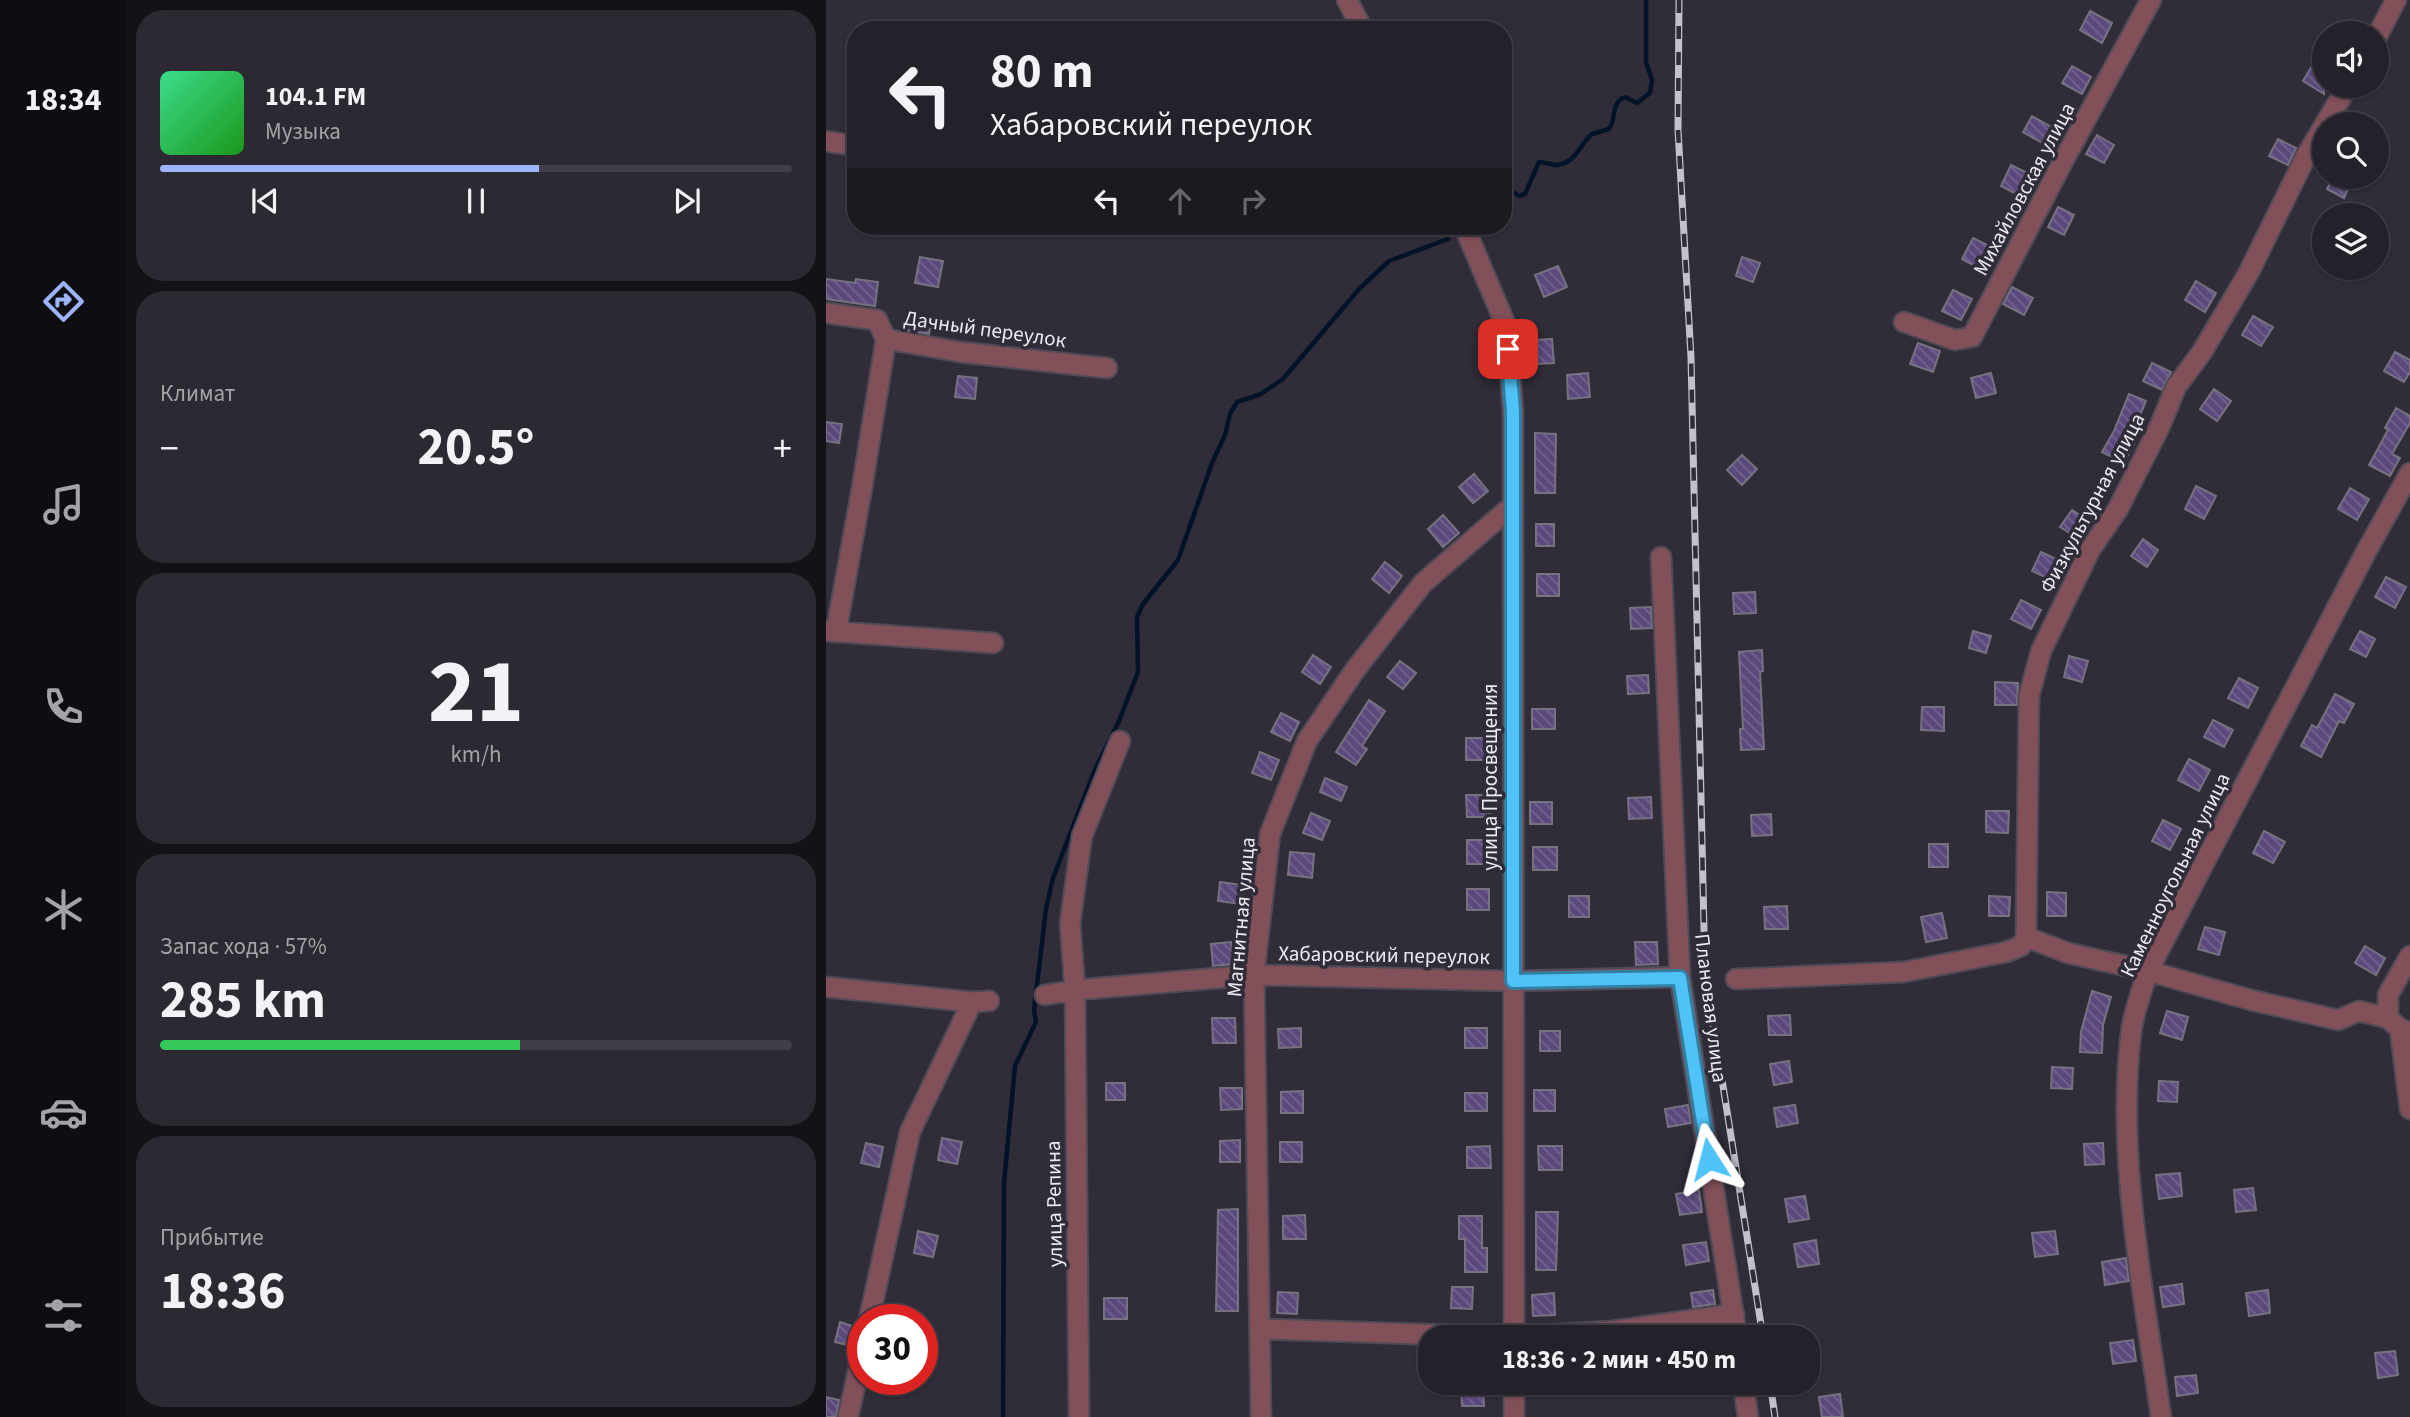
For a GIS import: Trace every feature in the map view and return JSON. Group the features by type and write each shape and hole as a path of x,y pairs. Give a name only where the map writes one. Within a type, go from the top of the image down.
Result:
{"street":[{"path":"1347,0 1358,21"},
{"name":"Михайловская улица","path":"1904,322 1955,340 1972,337 2151,0"},
{"path":"2385,21 2396,0"},
{"path":"826,141 847,144"},
{"name":"Физкультурная улица","path":"2026,937 2029,696 2041,651 2090,550 2118,509 2159,428 2176,387 2202,352 2249,272 2312,146"},
{"name":"улица Просвещения","path":"1468,235 1507,328 1513,412 1514,1325"},
{"name":"Дачный переулок","path":"826,313 877,320 886,339 960,352 1107,368"},
{"path":"886,339 831,632 993,643"},
{"name":"Каменноугольная улица","path":"2161,1417 2130,1171 2127,1103 2131,1031 2148,971 2367,550 2410,473"},
{"name":"Магнитная улица","path":"1261,1417 1254,975 1270,834 1307,741 1355,670 1423,583 1512,506"},
{"name":"Плановая улица","path":"1661,556 1680,978 1735,1325"},
{"name":"улица Репина","path":"1079,1417 1075,990 1070,923 1082,836 1120,741"},
{"path":"1736,979 1904,972 2006,952 2021,946 2026,937 2068,953 2148,971 2251,1000 2338,1020 2359,1011 2399,1026"},
{"path":"2410,956 2388,995 2399,1026 2410,1109"},
{"name":"Хабаровский переулок","path":"1045,995 1075,990 1254,975 1513,981 1680,978"},
{"path":"826,987 981,1002 910,1132 872,1304"},
{"path":"1656,1325 1734,1314"},
{"path":"1260,1329 1418,1334"},
{"path":"848,1417 853,1395"},
{"path":"1514,1395 1514,1417"},
{"path":"1745,1395 1748,1417"}],"building":[{"path":"2090,11 2112,23 2102,43 2080,30"},
{"path":"2072,66 2091,77 2082,94 2062,83"},
{"path":"2312,66 2312,87 2303,81"},
{"path":"2032,116 2053,128 2044,144 2023,132"},
{"path":"2097,135 2114,145 2104,163 2086,154"},
{"path":"2278,139 2296,148 2288,165 2269,156"},
{"path":"2011,165 2031,175 2020,196 2001,186"},
{"path":"2327,189 2348,189 2344,198"},
{"path":"2058,207 2074,215 2064,235 2048,227"},
{"path":"1973,238 1995,249 1984,271 1962,259"},
{"path":"920,257 943,261 938,287 915,283"},
{"path":"1742,257 1760,263 1753,282 1736,276"},
{"path":"1558,266 1567,287 1544,297 1535,275"},
{"path":"826,279 855,283 856,279 878,282 875,306 826,299"},
{"path":"2196,281 2216,293 2205,312 2185,300"},
{"path":"2012,287 2033,298 2024,315 2003,304"},
{"path":"1953,290 1972,299 1961,320 1942,311"},
{"path":"2253,316 2273,327 2261,346 2242,335"},
{"path":"910,320 931,323 929,334 908,331"},
{"path":"1552,339 1554,363 1536,364 1534,340"},
{"path":"1918,343 1940,351 1933,372 1910,364"},
{"path":"2395,352 2410,360 2410,372 2404,382 2384,371"},
{"path":"2152,363 2171,372 2162,390 2143,381"},
{"path":"1588,373 1590,397 1568,399 1567,375"},
{"path":"1991,373 1996,393 1976,398 1971,378"},
{"path":"958,376 977,378 975,399 955,397"},
{"path":"2214,389 2231,401 2217,421 2200,409"},
{"path":"2129,394 2146,401 2130,439 2135,442 2124,463 2102,452"},
{"path":"2396,408 2410,416 2410,423 2392,454 2400,458 2390,476 2369,465 2388,430 2385,428"},
{"path":"826,422 842,424 839,443 826,441"},
{"path":"1535,433 1556,434 1555,493 1535,493"},
{"path":"1742,455 1757,469 1742,485 1727,470"},
{"path":"1474,474 1488,491 1473,503 1459,487"},
{"path":"2196,486 2216,496 2204,519 2185,509"},
{"path":"2350,488 2369,499 2357,520 2338,509"},
{"path":"2072,510 2088,520 2076,537 2060,527"},
{"path":"1443,515 1459,533 1443,547 1428,529"},
{"path":"1536,524 1554,524 1554,546 1536,546"},
{"path":"2143,539 2158,550 2147,567 2131,556"},
{"path":"2041,552 2058,560 2049,579 2032,571"},
{"path":"1385,562 1402,576 1389,593 1372,579"},
{"path":"1537,574 1559,574 1559,596 1537,596"},
{"path":"2386,577 2406,587 2395,608 2375,597"},
{"path":"1755,592 1756,613 1734,614 1733,593"},
{"path":"2021,600 2041,610 2031,629 2011,619"},
{"path":"1651,607 1652,628 1631,629 1630,608"},
{"path":"1973,631 1991,636 1986,653 1969,648"},
{"path":"2360,631 2375,639 2366,657 2350,649"},
{"path":"1762,650 1763,671 1760,672 1764,749 1741,750 1740,729 1743,729 1739,652"},
{"path":"1313,655 1331,667 1320,684 1302,672"},
{"path":"2069,656 2088,661 2082,682 2064,677"},
{"path":"1400,661 1416,673 1403,689 1387,677"},
{"path":"1648,675 1649,693 1628,694 1627,676"},
{"path":"2239,678 2258,688 2248,708 2228,698"},
{"path":"1995,682 2018,683 2017,705 1995,705"},
{"path":"2335,694 2354,704 2344,723 2339,721 2321,757 2301,746 2312,725 2317,728"},
{"path":"1369,700 1385,711 1362,746 1367,749 1356,765 1336,752"},
{"path":"1922,707 1944,707 1944,731 1921,730"},
{"path":"1532,709 1555,709 1555,729 1532,729"},
{"path":"1281,713 1299,722 1290,741 1271,732"},
{"path":"2213,720 2233,730 2224,747 2204,737"},
{"path":"1466,738 1490,738 1490,760 1466,760"},
{"path":"1260,752 1279,760 1271,780 1252,773"},
{"path":"2189,759 2210,770 2199,791 2178,780"},
{"path":"1325,778 1347,787 1341,801 1320,792"},
{"path":"1466,795 1490,795 1490,817 1467,817"},
{"path":"1651,797 1652,818 1629,819 1628,798"},
{"path":"1530,802 1552,802 1552,824 1530,824"},
{"path":"1986,811 2009,811 2008,833 1986,832"},
{"path":"1311,813 1330,821 1322,840 1303,833"},
{"path":"1771,814 1772,835 1752,836 1751,815"},
{"path":"2163,820 2181,829 2170,850 2152,841"},
{"path":"2264,831 2285,842 2273,863 2253,853"},
{"path":"1467,840 1490,840 1490,864 1467,864"},
{"path":"1929,844 1948,844 1948,867 1929,867"},
{"path":"1533,847 1557,847 1557,870 1533,870"},
{"path":"1290,852 1314,854 1312,878 1288,875"},
{"path":"1220,882 1243,885 1240,904 1218,901"},
{"path":"1467,889 1489,889 1489,910 1467,910"},
{"path":"2047,892 2066,893 2066,916 2047,916"},
{"path":"1569,896 1589,896 1589,917 1569,917"},
{"path":"1989,896 2010,897 2009,916 1989,916"},
{"path":"1787,906 1788,929 1765,929 1764,907"},
{"path":"1942,913 1947,938 1926,942 1921,917"},
{"path":"2205,927 2225,932 2219,955 2198,949"},
{"path":"1231,942 1233,964 1213,966 1211,944"},
{"path":"1635,942 1657,942 1658,964 1636,965"},
{"path":"2365,946 2385,958 2376,975 2355,963"},
{"path":"2092,991 2111,997 2103,1025 2102,1053 2080,1052 2081,1032"},
{"path":"2167,1011 2188,1017 2182,1040 2160,1033"},
{"path":"1790,1015 1791,1035 1769,1035 1768,1016"},
{"path":"1212,1018 1235,1018 1236,1043 1213,1043"},
{"path":"1301,1028 1301,1047 1279,1048 1278,1029"},
{"path":"1465,1028 1487,1028 1487,1048 1465,1048"},
{"path":"1540,1031 1560,1031 1560,1051 1540,1051"},
{"path":"1789,1061 1792,1082 1774,1085 1770,1064"},
{"path":"2052,1067 2073,1068 2072,1089 2051,1088"},
{"path":"2159,1081 2178,1082 2177,1102 2158,1101"},
{"path":"1106,1083 1125,1083 1125,1100 1106,1100"},
{"path":"1220,1088 1242,1088 1242,1109 1221,1110"},
{"path":"1534,1090 1555,1090 1555,1111 1534,1111"},
{"path":"1303,1091 1303,1113 1281,1113 1281,1092"},
{"path":"1465,1093 1487,1093 1487,1111 1465,1111"},
{"path":"1688,1105 1691,1123 1668,1127 1665,1109"},
{"path":"1795,1105 1798,1123 1777,1127 1774,1108"},
{"path":"942,1138 962,1142 957,1164 938,1160"},
{"path":"1240,1140 1240,1162 1220,1162 1220,1141"},
{"path":"1280,1142 1302,1142 1302,1162 1280,1162"},
{"path":"866,1143 883,1147 879,1167 861,1163"},
{"path":"2103,1143 2104,1164 2085,1165 2084,1144"},
{"path":"1490,1146 1491,1168 1467,1168 1467,1147"},
{"path":"1538,1146 1562,1146 1562,1170 1539,1170"},
{"path":"2180,1173 2182,1196 2159,1199 2156,1175"},
{"path":"2253,1188 2256,1210 2236,1212 2234,1190"},
{"path":"1699,1190 1702,1212 1680,1215 1676,1194"},
{"path":"1805,1196 1809,1219 1789,1222 1785,1199"},
{"path":"1238,1209 1238,1311 1216,1311 1218,1210"},
{"path":"1536,1212 1558,1212 1556,1270 1536,1270"},
{"path":"1305,1215 1306,1239 1283,1239 1283,1216"},
{"path":"1459,1216 1482,1216 1482,1248 1487,1248 1487,1272 1465,1272 1465,1239 1459,1239"},
{"path":"918,1231 938,1236 933,1257 914,1253"},
{"path":"2055,1231 2058,1254 2035,1257 2032,1233"},
{"path":"1816,1240 1819,1264 1798,1267 1794,1244"},
{"path":"1706,1242 1709,1261 1686,1265 1683,1245"},
{"path":"2126,1258 2129,1281 2105,1285 2102,1262"},
{"path":"2182,1284 2184,1304 2163,1307 2160,1287"},
{"path":"1452,1287 1473,1287 1472,1309 1451,1308"},
{"path":"1713,1290 1715,1304 1693,1307 1691,1293"},
{"path":"2268,1290 2270,1313 2249,1316 2246,1293"},
{"path":"1278,1292 1298,1293 1297,1314 1277,1313"},
{"path":"1554,1293 1555,1315 1533,1316 1532,1295"},
{"path":"1104,1298 1127,1298 1127,1319 1104,1319"},
{"path":"840,1322 847,1324 847,1345 835,1342"},
{"path":"2133,1340 2136,1361 2113,1364 2110,1343"},
{"path":"2395,1351 2398,1375 2378,1378 2375,1353"},
{"path":"2196,1375 2198,1393 2177,1396 2175,1377"},
{"path":"1840,1394 1843,1417 1822,1417 1819,1397"},
{"path":"1462,1395 1484,1395 1484,1406 1462,1406"},
{"path":"826,1397 839,1400 836,1417 826,1417"}],"waterway":[{"path":"1512,191 1519,196 1525,194 1539,162 1563,164 1577,153 1592,134 1609,129 1615,107 1620,100 1625,97 1637,103 1650,93 1652,80 1646,62 1646,0"},
{"path":"1003,1417 1004,1183 1015,1066 1036,1022 1034,1010 1046,909 1053,878 1094,772 1119,721 1138,672 1137,617 1143,604 1178,560 1212,463 1225,435 1230,414 1237,402 1259,395 1283,379 1359,289 1389,261 1448,239"}],"railway":[{"path":"1679,0 1678,130 1691,357 1705,973 1761,1325"},
{"path":"1772,1395 1775,1417"}],"route":[{"path":"1508,349 1513,412 1513,981 1680,978 1709,1159"}]}
